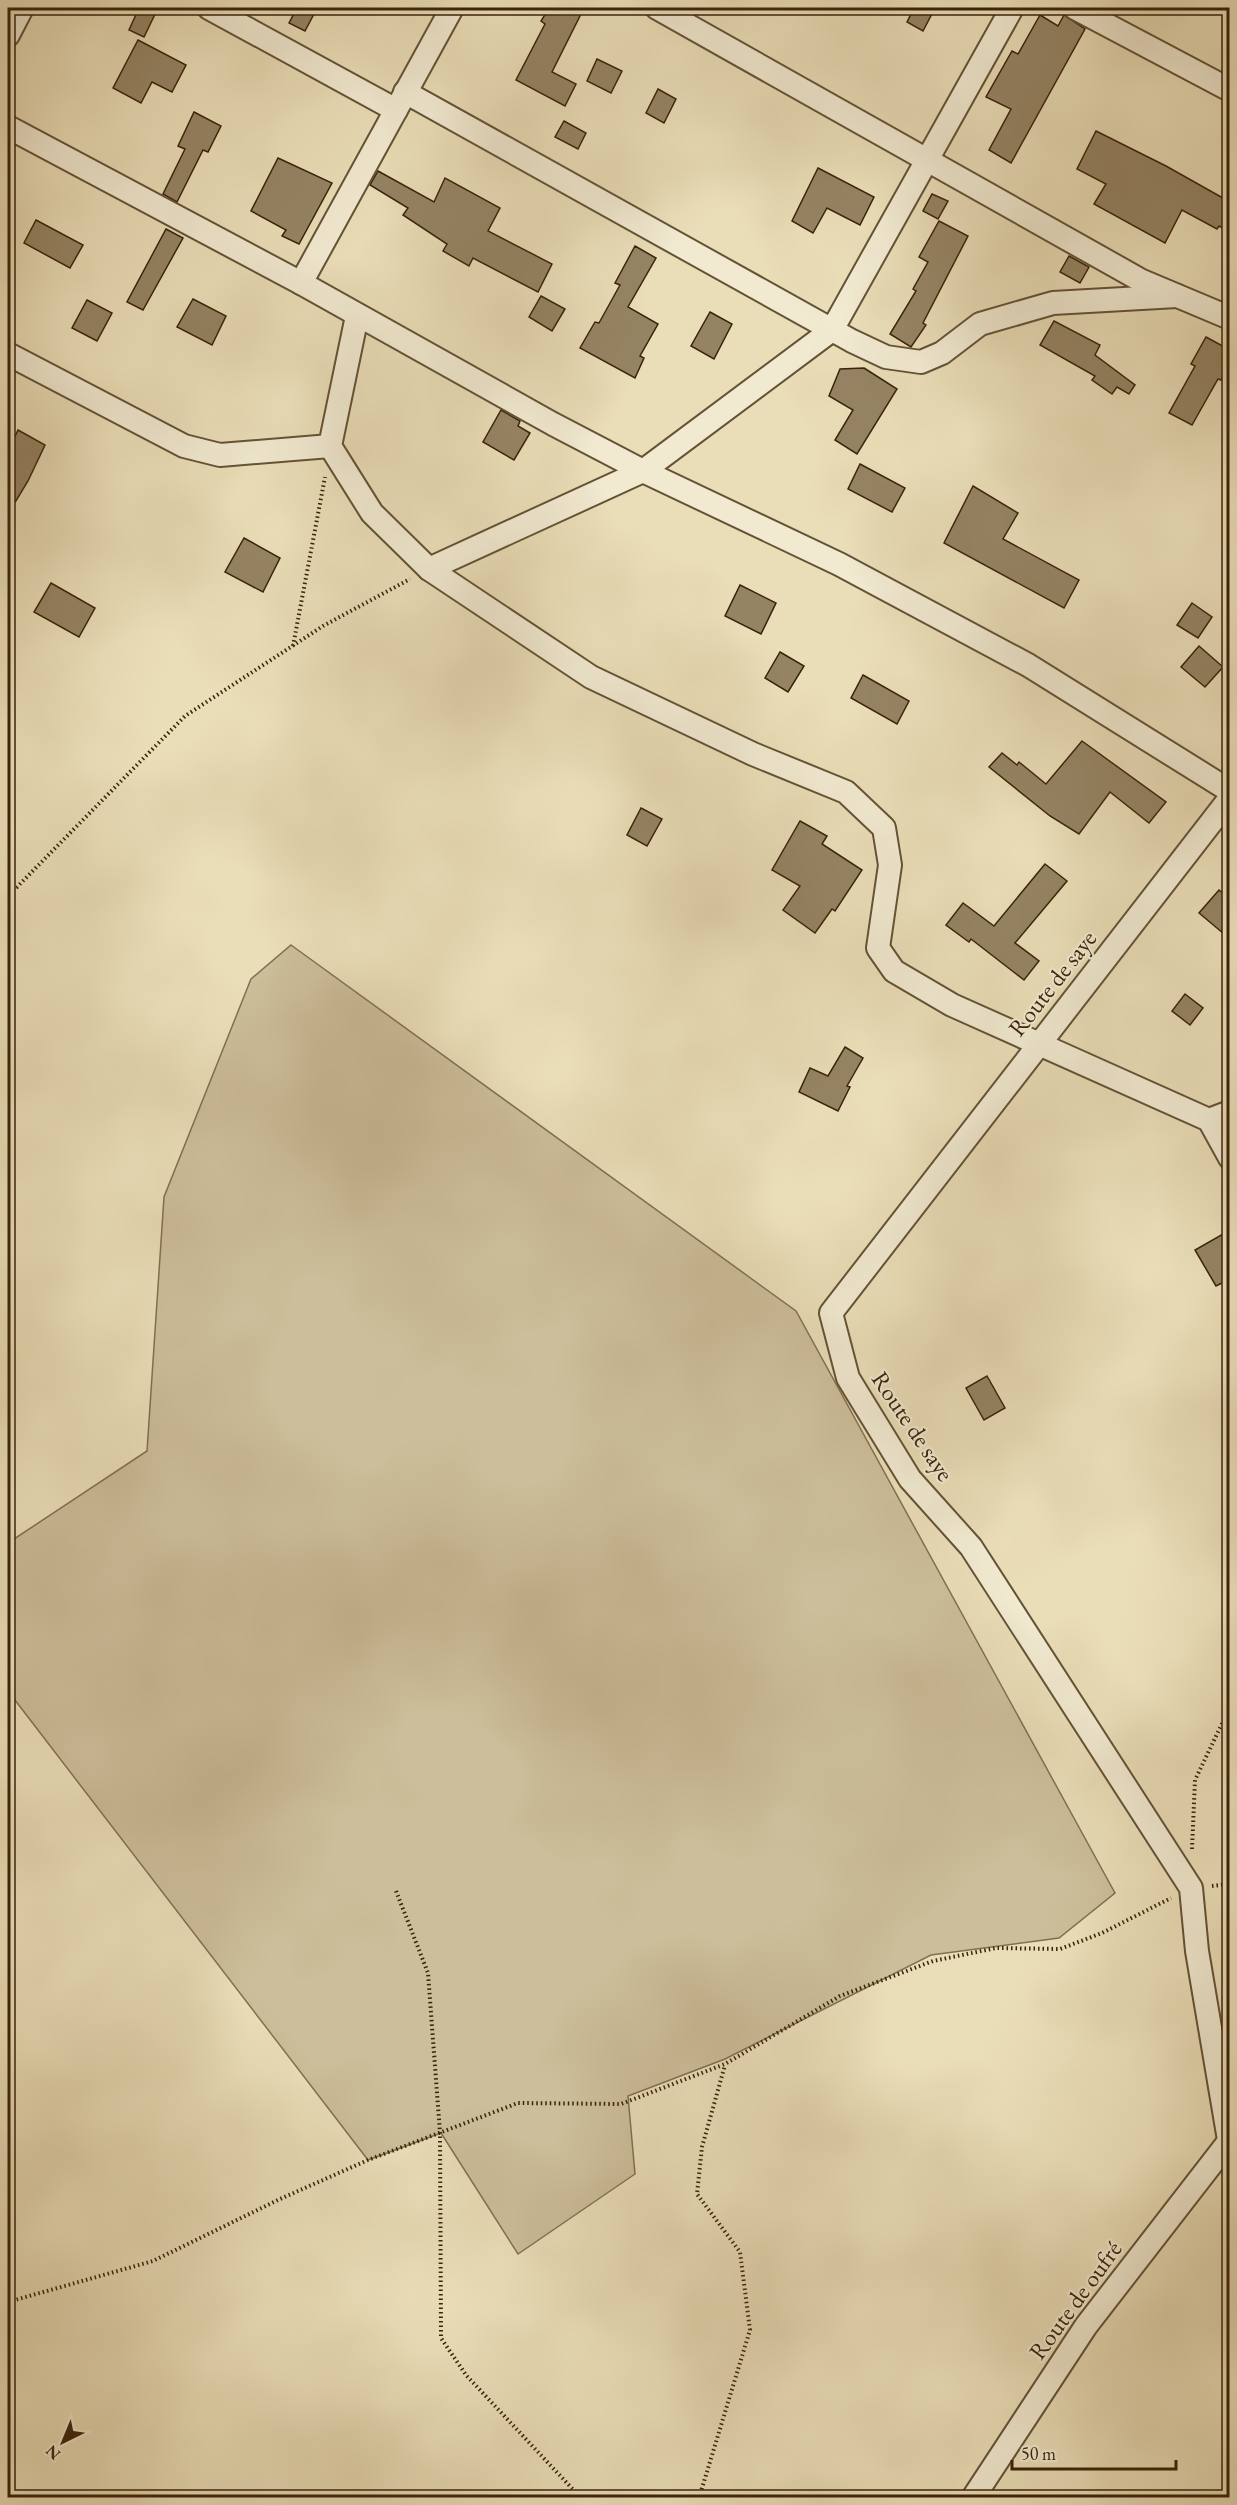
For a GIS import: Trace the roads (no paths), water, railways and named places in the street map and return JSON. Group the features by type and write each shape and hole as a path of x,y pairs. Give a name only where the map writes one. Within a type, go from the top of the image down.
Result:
{"street":[{"path":"8,35 22,8"},
{"path":"209,8 401,101 886,357 921,362 942,353 980,324 1053,303 1177,296"},
{"path":"301,283 452,8"},
{"path":"657,8 1142,281 1230,318"},
{"path":"429,569 643,471 832,330 1012,8"},
{"path":"1075,8 1230,90"},
{"path":"8,127 301,283 357,316 643,471 839,564 1028,665 1230,791"},
{"path":"357,316 330,446 372,513 429,569 591,677 753,754 846,792 884,828 890,865 878,948 894,971 952,1005 1038,1045 1219,1116 1230,1158"},
{"path":"8,354 184,446 220,455 330,446"},
{"name":"Route de saye","path":"1229,2140 1197,1951 1191,1888 971,1547 910,1479 848,1378 831,1313 1230,798"},
{"name":"Route de oufré","path":"973,2498 1086,2326 1229,2140"}]}
